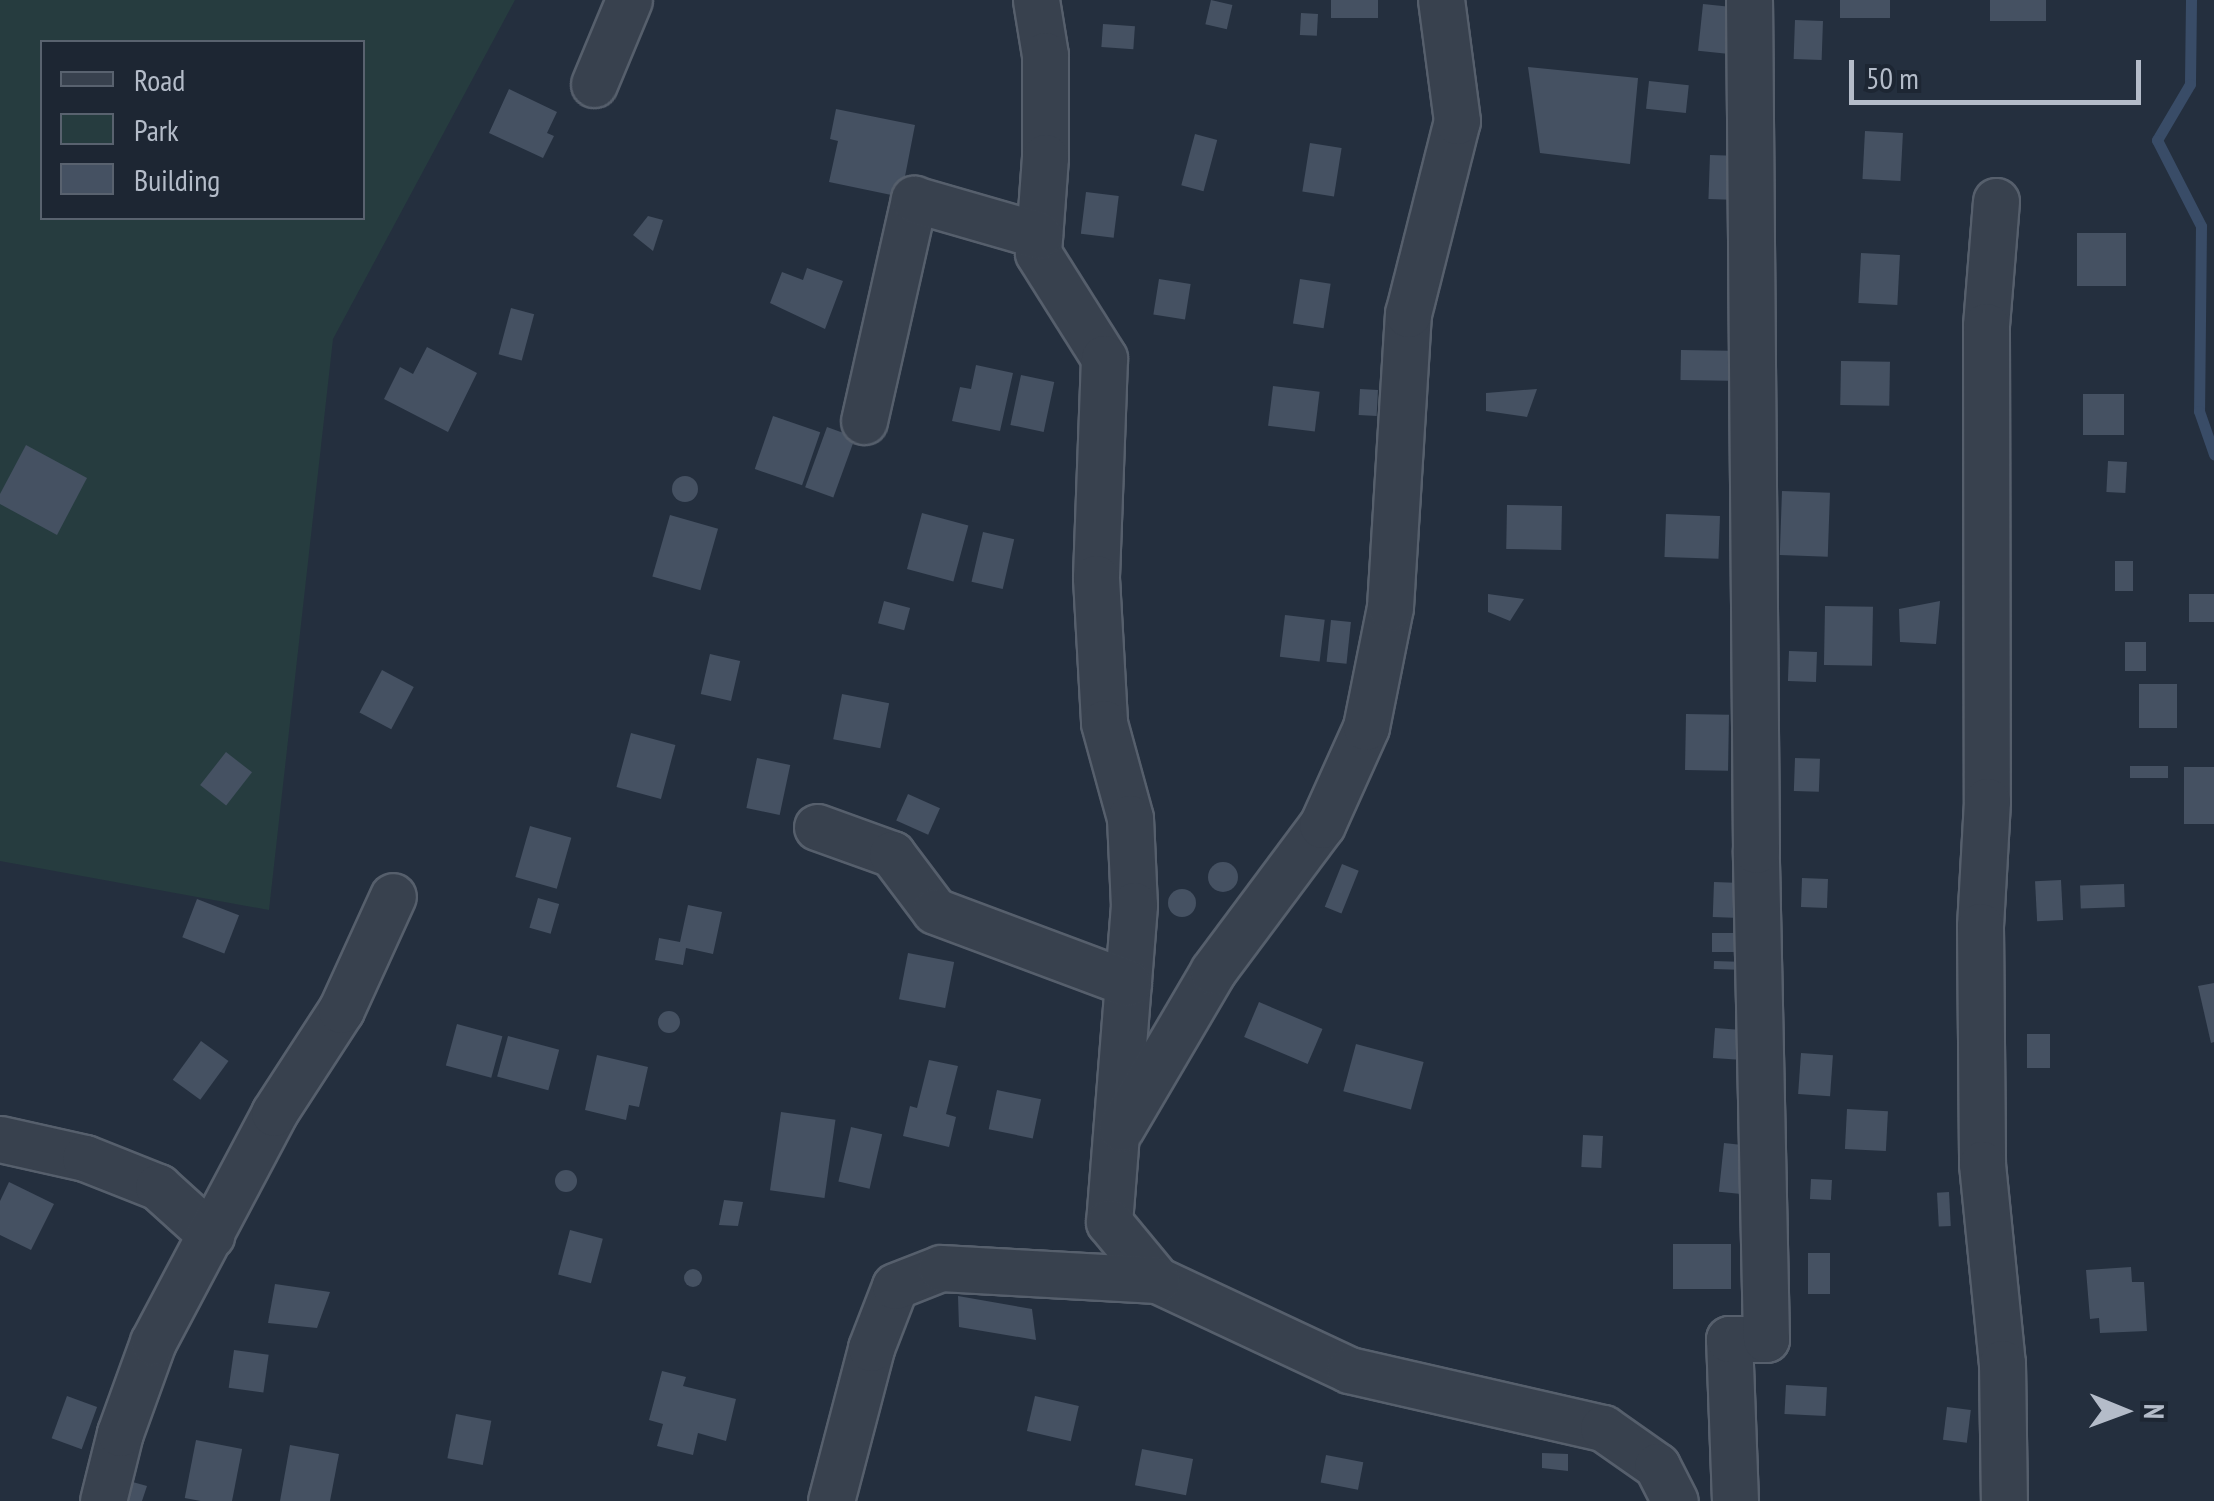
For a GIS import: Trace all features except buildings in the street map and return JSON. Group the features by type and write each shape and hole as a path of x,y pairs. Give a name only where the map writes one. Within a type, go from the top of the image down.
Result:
{"street":[{"path":"594,84 628,0"},
{"path":"1036,0 1045,55 1045,157 1038,253 1104,358 1096,578 1104,723 1130,818 1134,905 1108,1222 1157,1280"},
{"path":"1114,1138 1212,971 1322,825 1366,727 1390,607 1408,314 1457,121 1441,0"},
{"path":"1735,1501 1729,1338 1766,1339 1756,850 1749,0"},
{"path":"864,421 914,199 1038,235"},
{"path":"1996,201 1986,361 1987,801 1980,1025 1982,1164 2002,1364 2004,1501"},
{"path":"818,827 892,854 935,911 1128,983"},
{"path":"103,1501 120,1433 153,1342 274,1113 341,1010 392,896"},
{"path":"0,1139 85,1158 158,1187 211,1235"},
{"path":"830,1501 872,1348 895,1286 940,1268 1157,1280 1349,1370 1603,1428 1658,1466 1675,1501"}],"green space":[{"path":"0,0 515,0 333,339 269,910 0,861"}],"waterway":[{"path":"2191,0 2190,84 2157,140 2201,226 2199,411 2214,454"}]}
